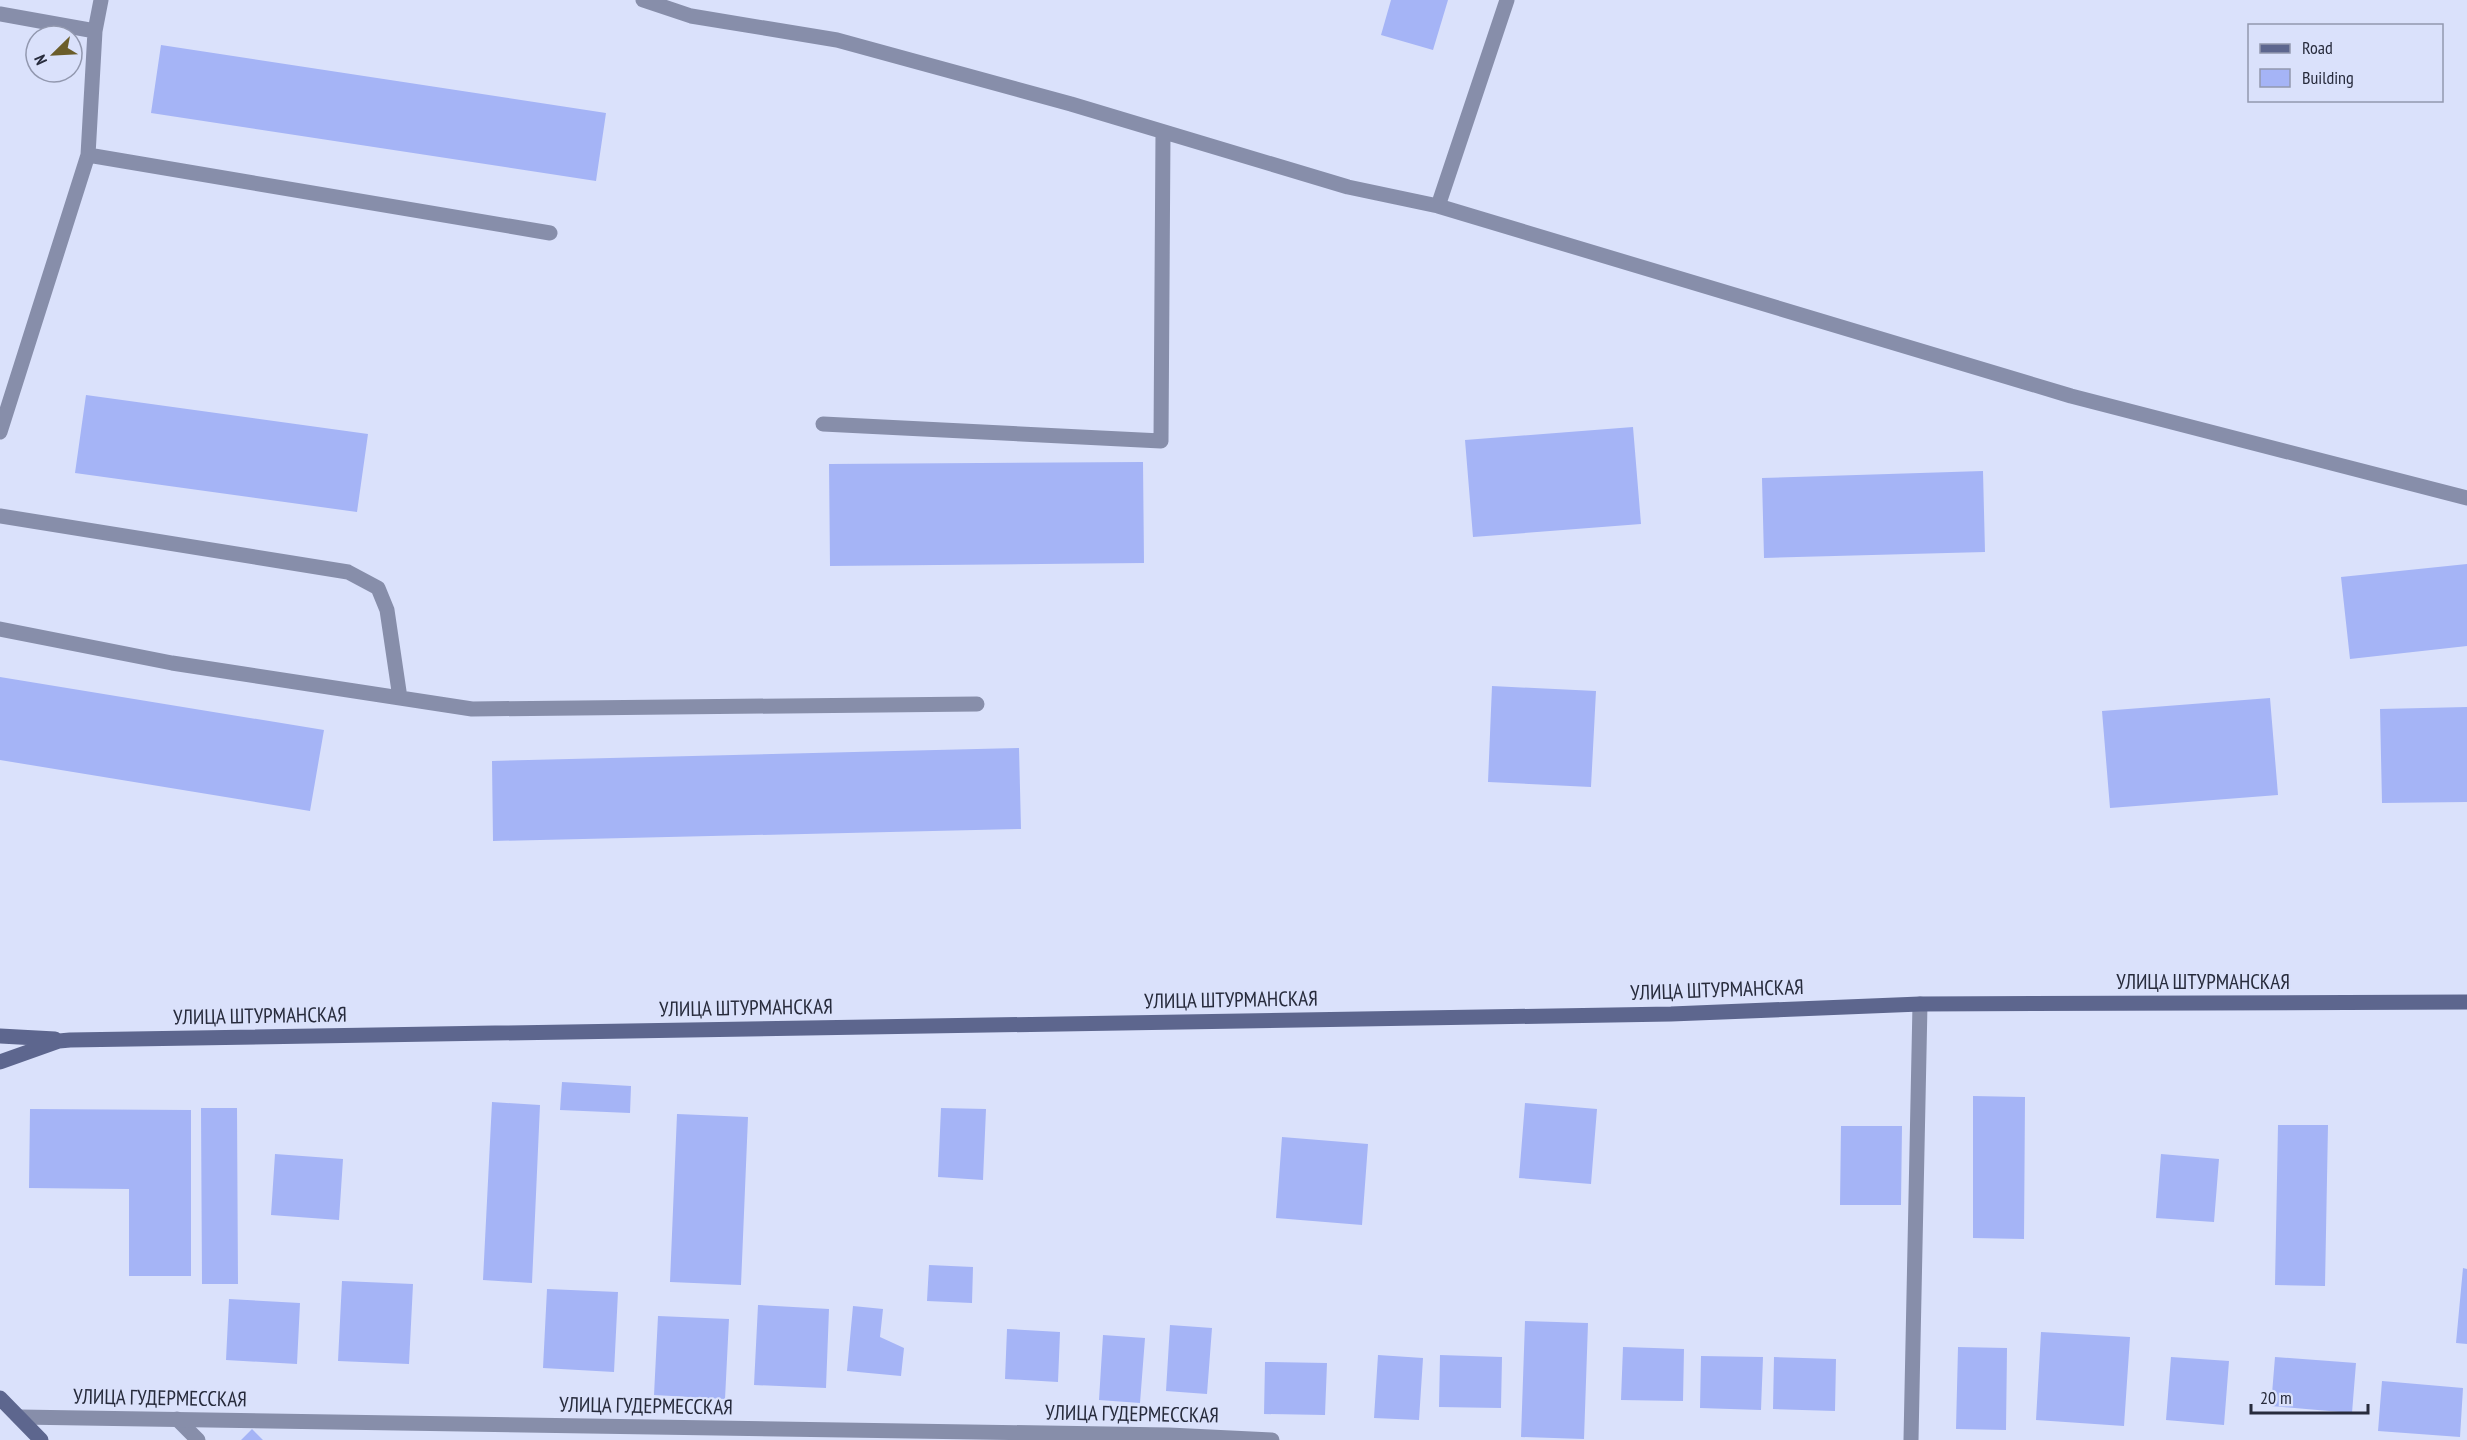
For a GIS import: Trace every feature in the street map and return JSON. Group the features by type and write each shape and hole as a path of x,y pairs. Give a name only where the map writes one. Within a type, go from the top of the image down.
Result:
{"main road":[{"name":"УЛИЦА ШТУРМАНСКАЯ","path":"0,1062 59,1041 1671,1014 1920,1004 2467,1002"},
{"path":"0,1036 70,1041"},
{"path":"0,1398 41,1440"}],"street":[{"path":"0,432 88,155 95,31 101,0"},
{"path":"644,0 691,16 837,40 1348,187 1438,206 2071,396 2467,498"},
{"path":"1438,206 1507,0"},
{"path":"0,14 95,31"},
{"path":"823,424 1161,441 1163,132"},
{"path":"88,155 550,233"},
{"path":"0,516 348,572 378,588 387,610 400,698"},
{"path":"0,630 172,663 472,709 977,704"},
{"path":"1911,1440 1920,1004"},
{"name":"УЛИЦА ГУДЕРМЕССКАЯ","path":"19,1417 1169,1435 1272,1440"},
{"path":"177,1419 198,1440"}],"building":[{"path":"1391,0 1448,0 1433,50 1381,35"},
{"path":"161,45 606,113 596,181 151,113"},
{"path":"86,395 368,434 357,512 75,473"},
{"path":"1633,427 1641,524 1473,537 1465,440"},
{"path":"1143,462 1144,563 830,566 829,464"},
{"path":"1983,471 1985,552 1764,558 1762,478"},
{"path":"2467,564 2467,646 2350,659 2341,577"},
{"path":"0,677 324,730 310,811 0,760"},
{"path":"1492,686 1596,691 1591,787 1488,782"},
{"path":"2270,698 2278,795 2110,808 2102,711"},
{"path":"2467,707 2467,802 2382,803 2380,709"},
{"path":"1019,748 1021,829 493,841 492,761"},
{"path":"562,1082 631,1086 630,1113 560,1110"},
{"path":"1973,1096 2025,1097 2024,1239 1973,1238"},
{"path":"492,1102 540,1105 532,1283 483,1280"},
{"path":"1525,1103 1597,1109 1591,1184 1519,1178"},
{"path":"201,1108 237,1108 238,1284 202,1284"},
{"path":"941,1108 986,1109 983,1180 938,1177"},
{"path":"30,1109 191,1110 191,1276 129,1276 129,1189 29,1188"},
{"path":"677,1114 748,1117 741,1285 670,1282"},
{"path":"2278,1125 2328,1125 2325,1286 2275,1285"},
{"path":"1841,1126 1902,1126 1901,1205 1840,1205"},
{"path":"1282,1137 1368,1144 1362,1225 1276,1218"},
{"path":"275,1154 343,1159 339,1220 271,1215"},
{"path":"2161,1154 2219,1159 2214,1222 2156,1218"},
{"path":"929,1265 973,1267 972,1303 927,1301"},
{"path":"2463,1268 2467,1269 2467,1344 2456,1343"},
{"path":"342,1281 413,1284 409,1364 338,1361"},
{"path":"547,1289 618,1292 614,1372 543,1368"},
{"path":"229,1299 300,1303 297,1364 226,1360"},
{"path":"758,1305 829,1309 826,1388 754,1385"},
{"path":"853,1306 883,1309 880,1337 904,1348 901,1376 847,1371"},
{"path":"658,1316 729,1319 725,1399 654,1395"},
{"path":"1525,1321 1588,1323 1584,1439 1521,1437"},
{"path":"1170,1325 1212,1328 1207,1394 1166,1391"},
{"path":"1007,1329 1060,1332 1058,1382 1005,1379"},
{"path":"2041,1332 2130,1337 2124,1426 2036,1420"},
{"path":"1103,1335 1145,1338 1140,1403 1099,1400"},
{"path":"1623,1347 1684,1349 1683,1401 1621,1400"},
{"path":"1958,1347 2007,1348 2006,1430 1956,1429"},
{"path":"1378,1355 1423,1358 1419,1420 1374,1418"},
{"path":"1440,1355 1502,1357 1501,1408 1439,1407"},
{"path":"1701,1356 1763,1357 1761,1410 1700,1408"},
{"path":"1774,1357 1836,1359 1835,1411 1773,1409"},
{"path":"2171,1357 2229,1361 2224,1425 2166,1420"},
{"path":"2275,1357 2356,1363 2352,1413 2271,1406"},
{"path":"1265,1362 1327,1363 1325,1415 1264,1414"},
{"path":"2382,1381 2463,1388 2460,1437 2378,1431"},
{"path":"252,1429 263,1440 241,1440"}]}
